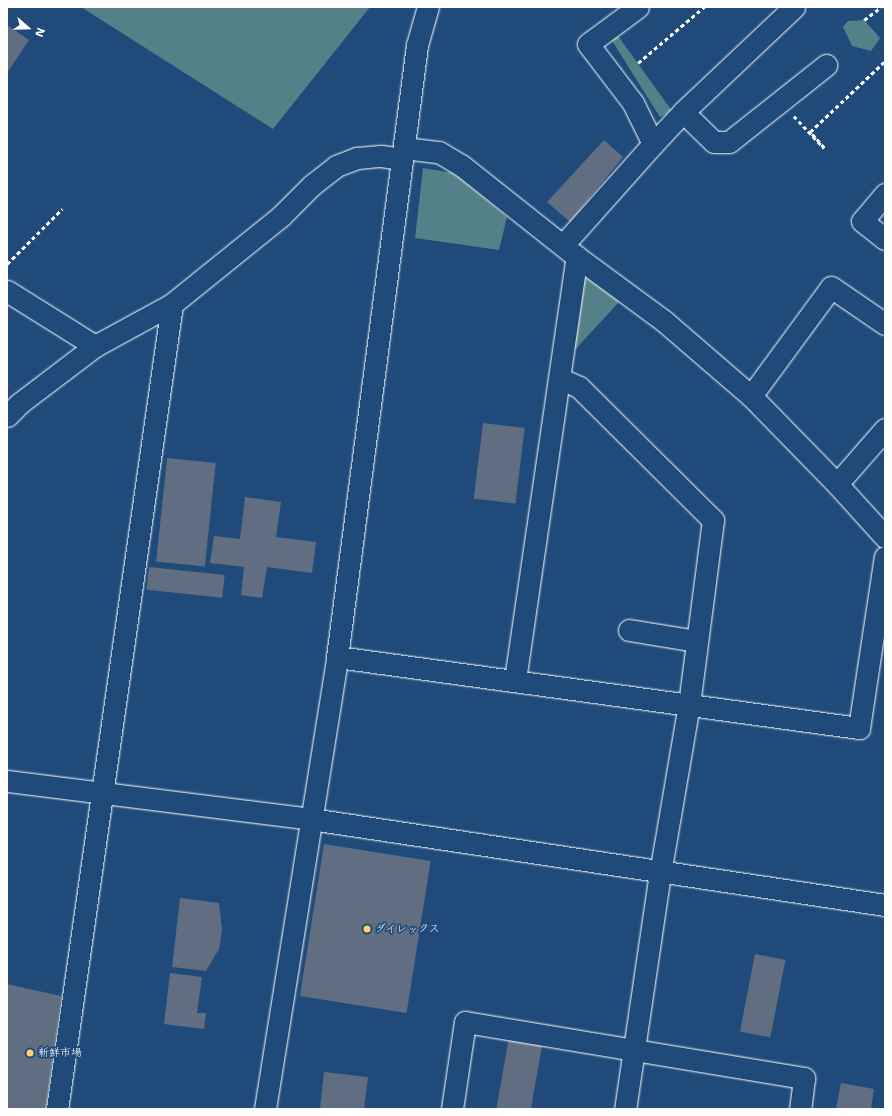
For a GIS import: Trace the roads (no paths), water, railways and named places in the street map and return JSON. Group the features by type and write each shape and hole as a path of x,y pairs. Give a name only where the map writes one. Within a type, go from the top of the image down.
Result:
{"street":[{"path":"265,1109 337,657 417,45 428,7"},
{"path":"638,7 588,44 633,103 653,144"},
{"path":"516,680 562,379 570,251 653,144 683,112 794,7"},
{"path":"683,112 714,142 729,142 779,100 826,64"},
{"path":"7,416 20,403 95,346 172,304 281,216 312,185 336,166 356,158 439,152 461,165 570,251 664,321 751,396 837,484 885,537"},
{"path":"885,194 862,221 885,239"},
{"path":"751,396 831,287 885,324"},
{"path":"7,291 95,346"},
{"path":"57,1109 101,792 172,304"},
{"path":"562,379 579,387 713,520 689,704 660,873 625,1109"},
{"path":"837,484 885,429"},
{"path":"337,657 516,680 859,728 885,557"},
{"path":"629,630 697,641"},
{"path":"7,781 311,819 547,853 660,873 885,905"},
{"path":"452,1109 465,1022 804,1078 800,1109"}],"place":[{"name":"ダイレックス","path":"367,929"},
{"name":"新鮮市場","path":"30,1053"}]}
